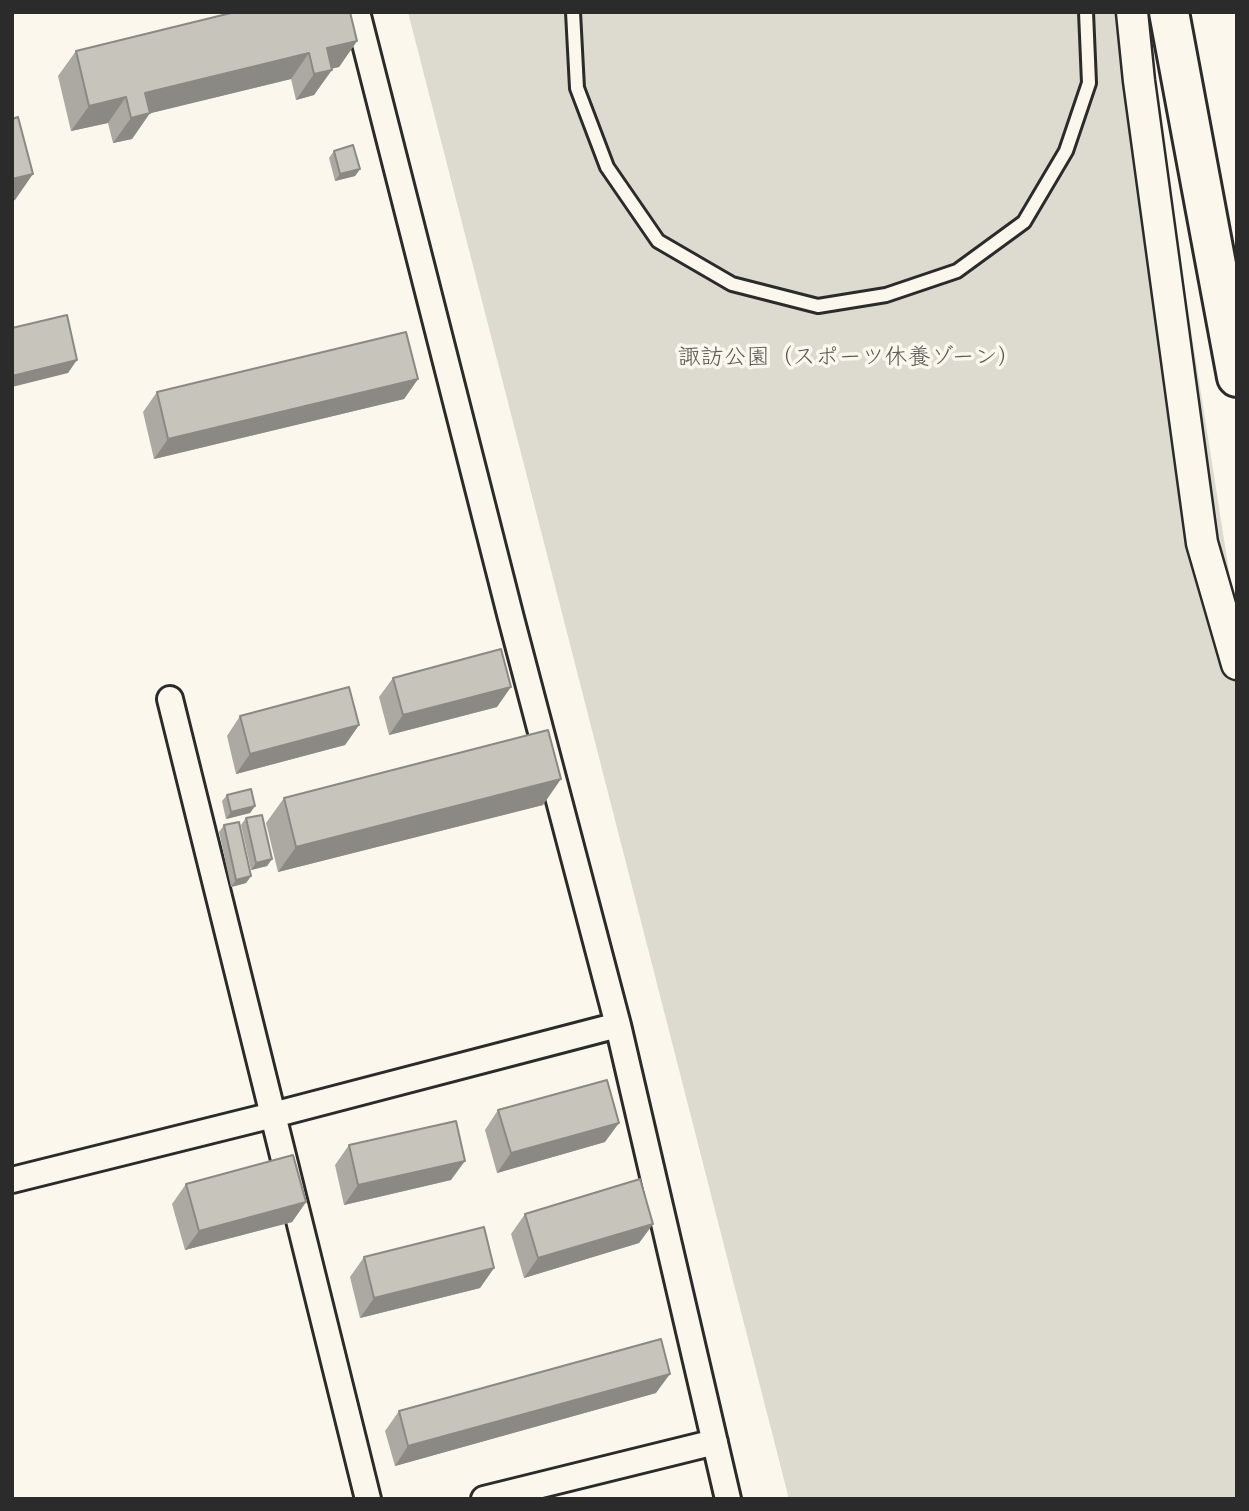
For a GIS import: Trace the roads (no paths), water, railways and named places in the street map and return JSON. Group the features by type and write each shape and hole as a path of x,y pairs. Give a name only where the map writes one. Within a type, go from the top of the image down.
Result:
{"highway":[{"path":"1168,12 1234,361"}],"street":[{"path":"357,12 618,1025 728,1499"},
{"path":"1132,12 1202,543 1237,664"},
{"path":"170,699 368,1499"},
{"path":"12,1180 618,1025"},
{"path":"484,1499 715,1442"}],"lane":[{"path":"573,12 577,88 607,167 658,241 732,284 818,306 886,295 957,271 1024,222 1066,151 1089,83 1086,12"}],"park label":[{"name":"諏訪公園（スポーツ休養ゾーン）","path":"849,358"}]}
